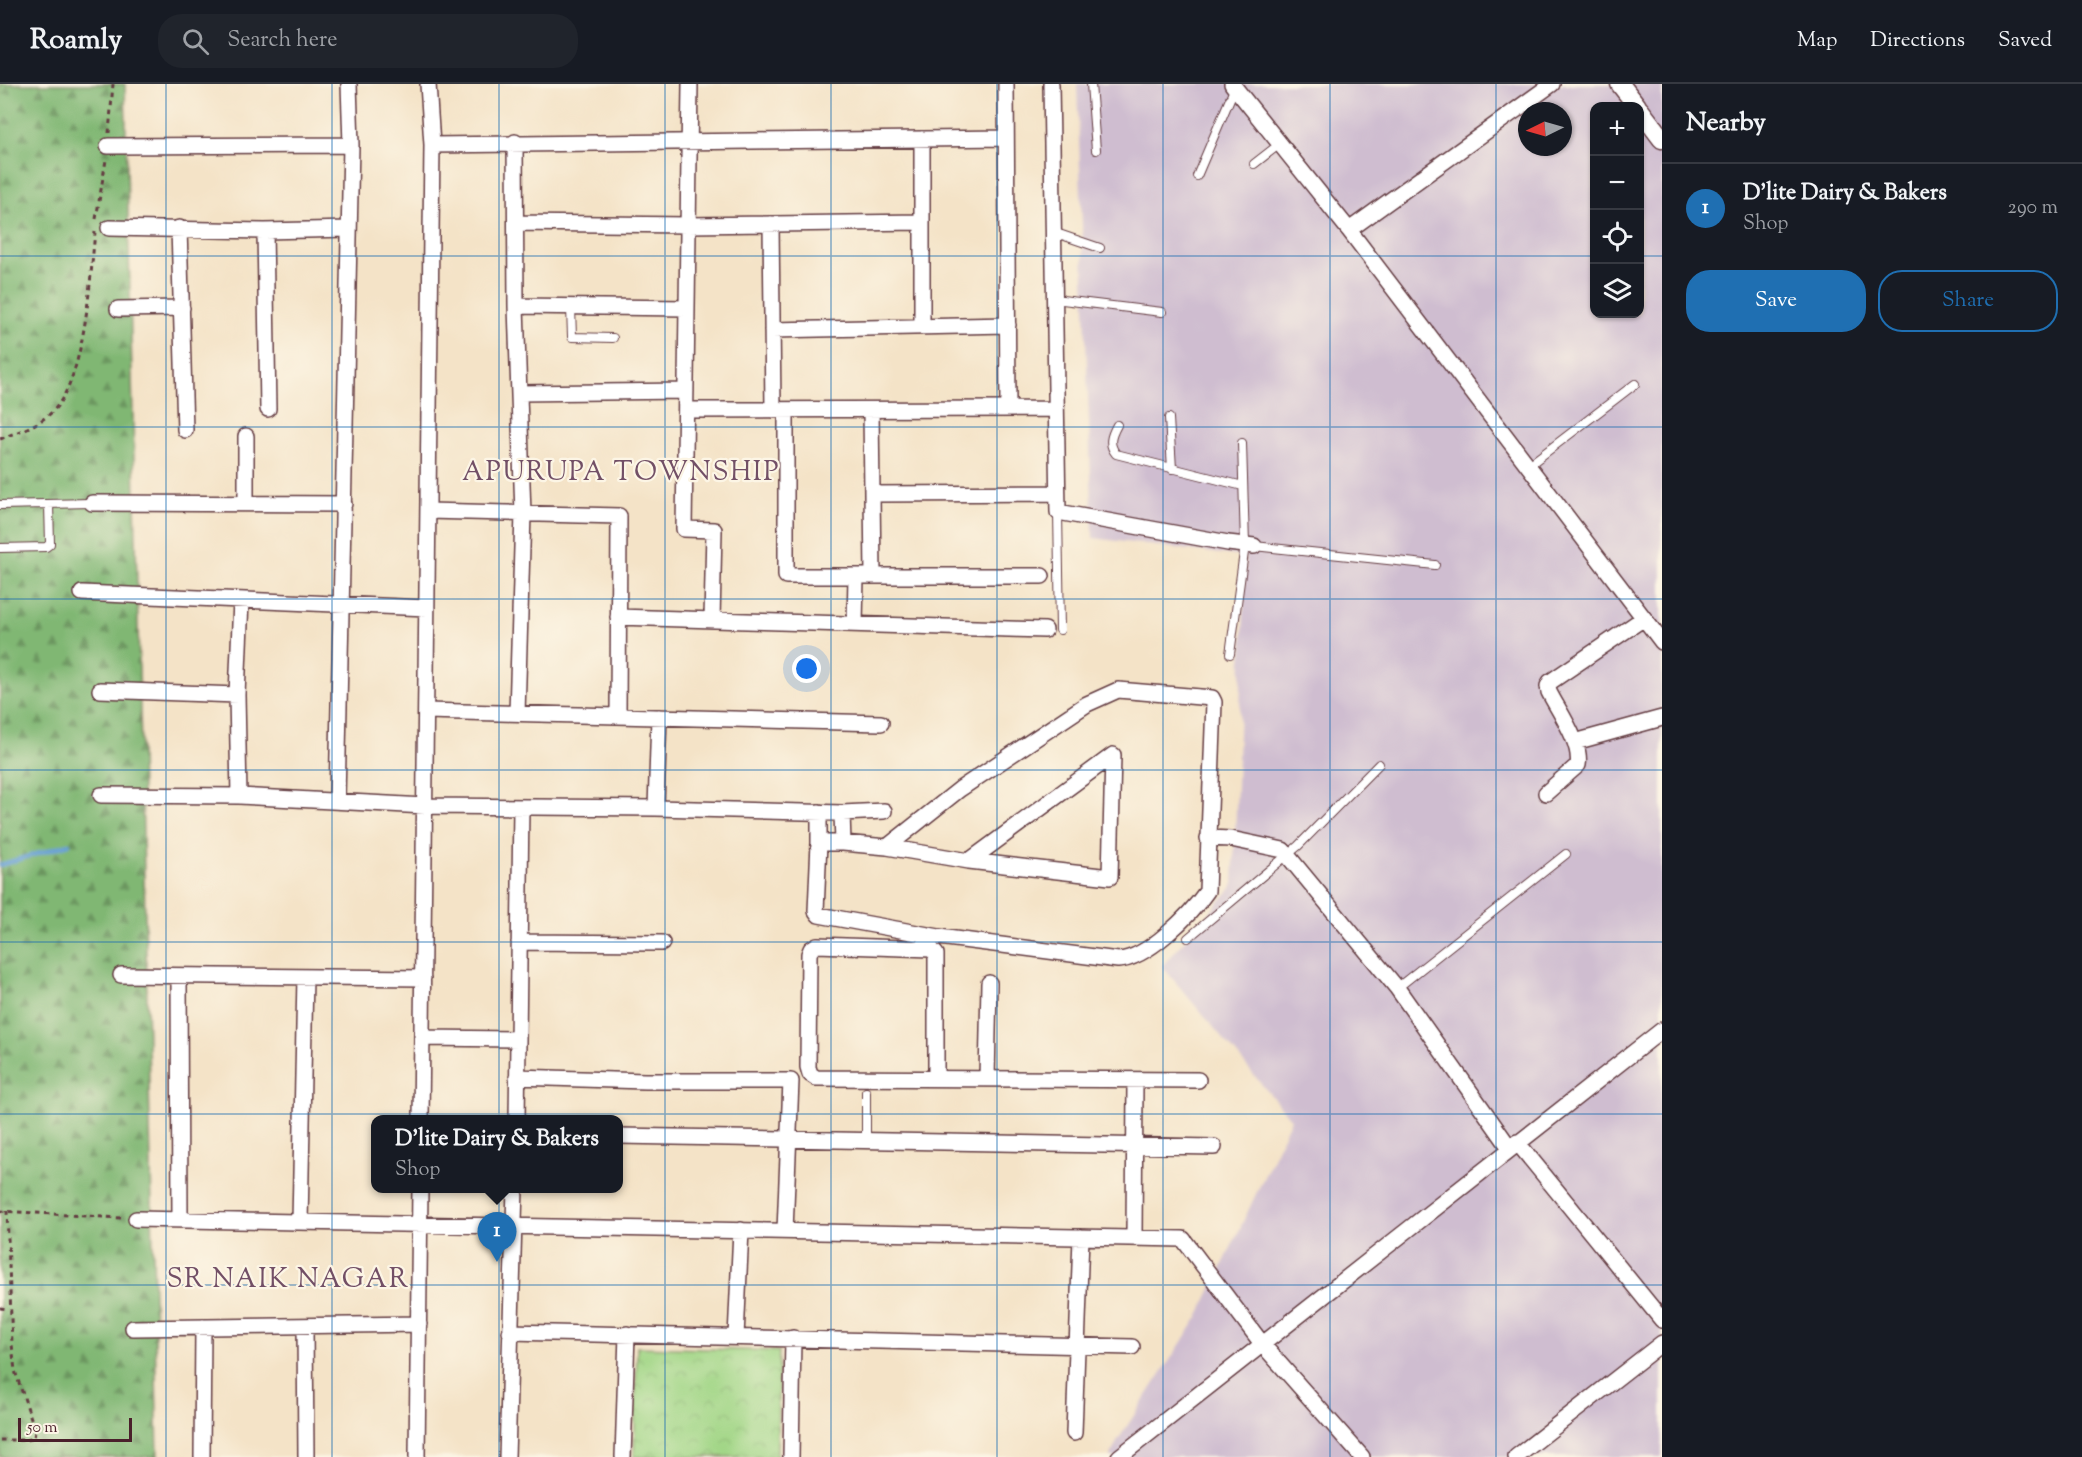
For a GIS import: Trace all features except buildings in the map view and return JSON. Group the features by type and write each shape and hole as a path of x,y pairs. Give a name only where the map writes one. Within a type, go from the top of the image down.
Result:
{"street":[{"path":"337,800 351,145 349,84"},
{"path":"421,1115 432,145 428,84"},
{"path":"690,84 684,529 714,530 712,620"},
{"path":"1006,84 1008,409"},
{"path":"1051,84 1058,512 1250,545"},
{"path":"1349,230 1552,84"},
{"path":"1620,84 1634,102"},
{"path":"1234,86 1349,230 1662,642"},
{"path":"1644,116 1662,139"},
{"path":"432,145 515,142 1006,138"},
{"path":"921,139 922,327"},
{"path":"515,142 516,306 523,514 517,713"},
{"path":"108,146 351,145"},
{"path":"516,223 688,225 921,222"},
{"path":"771,224 772,330 780,410 786,576 1042,576"},
{"path":"109,228 265,231 349,229"},
{"path":"179,228 185,430"},
{"path":"265,231 268,409"},
{"path":"516,306 687,308"},
{"path":"118,309 182,308"},
{"path":"772,330 1008,325"},
{"path":"519,393 686,391"},
{"path":"686,410 1056,409"},
{"path":"871,410 873,576"},
{"path":"246,436 246,503"},
{"path":"872,494 1058,494"},
{"path":"92,503 344,504"},
{"path":"428,511 619,516 618,716"},
{"path":"855,624 856,576"},
{"path":"82,593 427,608"},
{"path":"239,796 237,695 241,600"},
{"path":"618,617 1052,630"},
{"path":"1546,793 1578,765 1580,758 1575,742 1549,692 1550,682 1644,618"},
{"path":"100,690 237,695"},
{"path":"819,812 816,911 819,915 939,937 1129,960 1151,948 1201,900 1207,891 1214,702 1212,698 1118,690 1087,705 980,776 887,847"},
{"path":"426,711 881,723"},
{"path":"657,808 659,717"},
{"path":"1575,742 1662,718"},
{"path":"819,843 887,847 969,861 1110,877 1113,755 969,861"},
{"path":"101,795 239,796 425,806 657,808 842,813 884,811"},
{"path":"516,1115 521,807"},
{"path":"842,813 843,843"},
{"path":"1208,838 1231,839 1282,850 1287,855 1397,988 1514,1145 1662,1320"},
{"path":"519,942 662,943"},
{"path":"936,1079 936,954 931,949 817,945 811,949 809,954 810,1074 816,1078 1135,1081 1198,1080"},
{"path":"121,975 423,978"},
{"path":"179,976 180,1220"},
{"path":"300,1222 305,977"},
{"path":"987,1079 989,983"},
{"path":"1119,1457 1662,1030"},
{"path":"422,1038 518,1039"},
{"path":"517,1077 791,1082 785,1232"},
{"path":"1134,1238 1135,1081"},
{"path":"623,1136 1214,1147"},
{"path":"417,1457 420,1193"},
{"path":"507,1457 515,1193"},
{"path":"136,1219 1183,1239 1263,1345 1362,1457"},
{"path":"736,1337 741,1230"},
{"path":"1074,1433 1081,1237"},
{"path":"133,1328 419,1324"},
{"path":"305,1326 306,1457"},
{"path":"202,1457 203,1328"},
{"path":"510,1332 1132,1347"},
{"path":"623,1457 627,1334"},
{"path":"791,1457 793,1338"},
{"path":"1516,1457 1662,1343"}],"lane":[{"path":"1091,84 1096,150"},
{"path":"1197,176 1234,86"},
{"path":"1254,164 1281,143"},
{"path":"1053,232 1100,248"},
{"path":"1054,299 1162,312"},
{"path":"571,307 572,337 613,338"},
{"path":"1528,466 1635,384"},
{"path":"1169,418 1172,469"},
{"path":"1117,425 1111,442 1116,454 1243,486"},
{"path":"1230,654 1250,545 1243,486 1242,443"},
{"path":"0,505 92,503"},
{"path":"0,548 46,547 50,544 52,540 49,504"},
{"path":"1052,630 1058,512"},
{"path":"1250,545 1435,566"},
{"path":"1188,938 1298,846 1379,764"},
{"path":"1397,988 1566,854"},
{"path":"866,1092 866,1140"}],"path":[{"path":"0,439 31,427 54,410 65,392 78,360 108,146 113,84"},
{"path":"0,1211 136,1219"},
{"path":"0,1440 34,1438 35,1430 15,1371 9,1309 7,1212"},
{"path":"0,1308 9,1309"}],"shaded area":[{"path":"1077,84 1662,84 1662,1457 1110,1457 1118,1440 1200,1314 1291,1119 1162,966 1233,886 1246,557 1093,538"}],"green space":[{"path":"0,84 125,84 158,1457 0,1457"},
{"path":"637,1347 779,1351 777,1457 634,1457"}],"waterway":[{"path":"0,865 69,844"}],"place":[{"name":"D'lite Dairy & Bakers","path":"497,1262"}],"district":[{"name":"APURUPA TOWNSHIP","path":"621,473"},
{"name":"SR NAIK NAGAR","path":"288,1280"}]}
